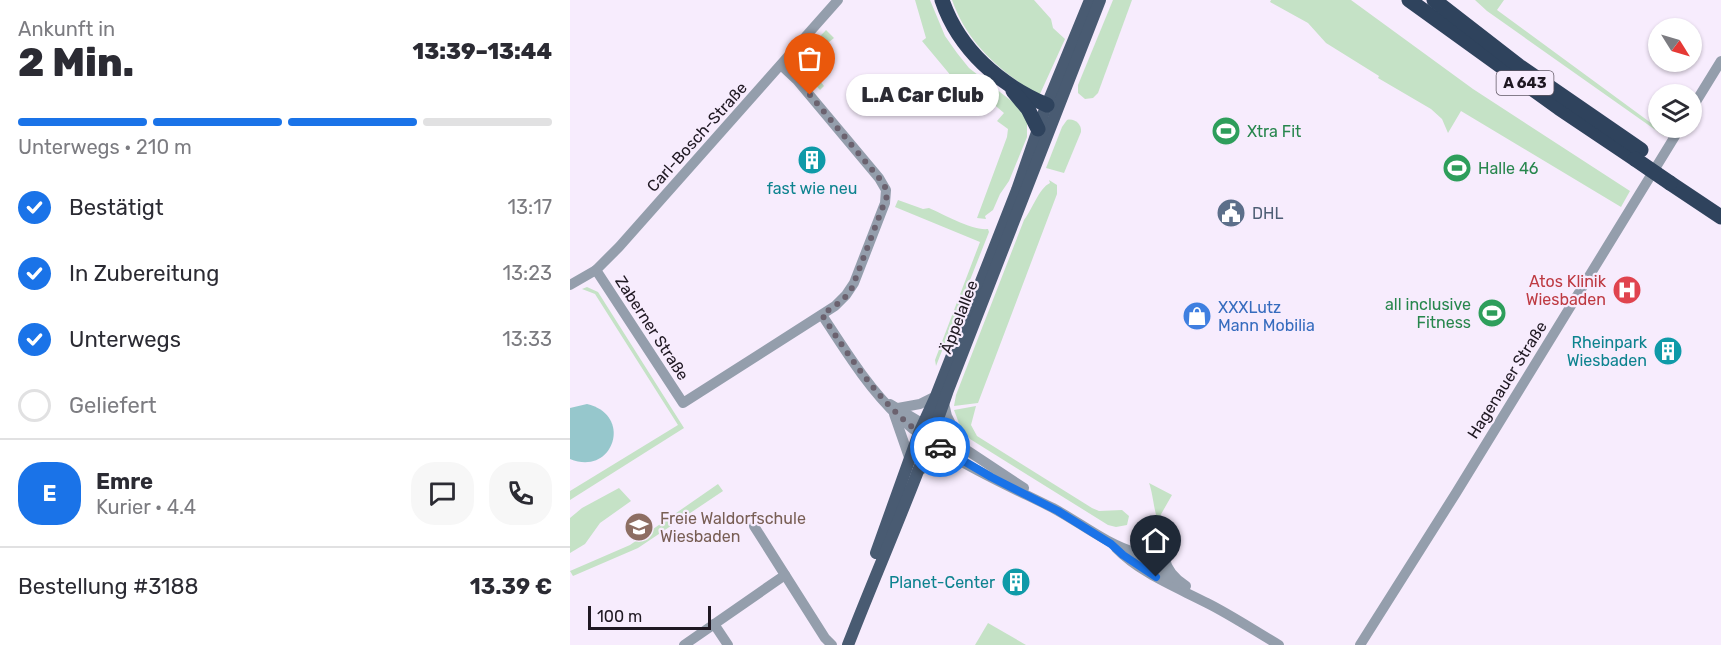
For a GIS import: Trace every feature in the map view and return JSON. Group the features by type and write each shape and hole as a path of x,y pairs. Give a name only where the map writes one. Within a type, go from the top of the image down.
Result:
{"highway":[{"path":"942,0 950,19 968,46 990,70 1021,93 1053,107"},
{"name":"A 643","path":"1434,0 1721,217"},
{"name":"A 643","path":"1412,2 1559,108 1638,155"},
{"path":"1007,84 1028,109 1038,129"},
{"name":"A 643","path":"1673,179 1721,205"}],"main road":[{"name":"Äppelallee","path":"841,644 921,428 940,400 1053,107 1090,0"},
{"name":"Äppelallee","path":"841,644 933,436 940,400 1038,129 1053,107 1100,0"}],"street":[{"name":"Carl-Bosch-Straße","path":"570,285 596,270 634,230 838,0"},
{"path":"1702,92 1721,61"},
{"path":"781,65 797,80 879,178 886,193 885,203 852,288 843,300 822,315 882,399 933,436 955,456 1053,508"},
{"name":"Hagenauer Straße","path":"1360,645 1673,138"},
{"name":"Zaberner Straße","path":"596,270 683,403 822,315"},
{"path":"895,409 940,400 962,447"},
{"path":"895,409 910,460"},
{"path":"933,436 962,447 1111,544 1131,561 1156,577 1206,602 1279,645"},
{"path":"916,473 936,460 955,456"},
{"path":"754,526 822,632 841,644"},
{"path":"1138,547 1148,534 1160,536 1166,545 1164,556 1160,561 1152,563"},
{"path":"1111,544 1138,547"},
{"path":"1138,547 1142,559 1152,563 1170,583"},
{"path":"1164,556 1177,579 1206,602"},
{"path":"684,645 785,574"},
{"path":"714,624 728,645"}],"shaded area":[{"path":"915,0 930,0 945,36 969,68 1018,106 1027,121 1027,137 1009,181 993,210 985,216 986,219 977,218 1007,137 1008,129 997,121 1004,113 978,91 970,97 967,95 922,41 926,38"},
{"path":"952,0 1034,0 1051,19 1053,28 1065,39 1040,94 1024,87 986,54 963,24"},
{"path":"1113,0 1132,0 1098,93 1093,98 1085,99 1078,93 1078,85"},
{"path":"1271,0 1351,0 1473,89 1630,191 1621,207 1461,111 1448,133 1442,119 1431,109 1378,78 1379,76 1326,43 1308,23 1270,2"},
{"path":"1475,0 1504,0 1497,10 1648,121 1648,125 1487,11"},
{"path":"826,30 834,38 808,59 812,64 809,67 824,86 820,90 805,70 802,58"},
{"path":"1067,120 1077,122 1081,132 1064,173 1046,168"},
{"path":"1049,180 1057,185 1057,194 978,403 954,406 956,395 1024,220 1039,194 1050,183"},
{"path":"898,200 923,209 929,208 966,225 988,229 989,232 936,366 935,360 980,242 895,207"},
{"path":"587,287 598,292 684,428 570,500 570,491 678,425 595,294 582,289"},
{"path":"587,404 602,410 610,420 614,431 607,452 597,460 585,462 570,459 570,408"},
{"path":"976,406 971,425 977,436 1092,508 1099,511 1122,510 1129,516 1127,525 1116,527 1108,525 970,439 960,426 954,410"},
{"path":"1149,483 1172,495 1160,516 1172,524 1168,530 1162,529 1159,525"},
{"path":"718,484 723,491 638,548 573,576 570,571 630,545"},
{"path":"619,488 631,501 600,523 585,544 570,553 570,518 582,508"},
{"path":"988,623 1026,645 975,645"}],"way so far":[{"path":"810,95 879,178 885,187 887,196 852,288 843,300 822,315 878,395 899,418 940,447"}],"place":[{"name":"L.A Car Club","path":"810,95"},
{"name":"Xtra Fit","path":"1226,131"},
{"name":"fast wie neu","path":"812,160"},
{"name":"Halle 46","path":"1457,168"},
{"name":"DHL","path":"1231,213"},
{"name":"Atos Klinik Wiesbaden","path":"1627,290"},
{"name":"all inclusive Fitness","path":"1492,313"},
{"name":"XXXLutz Mann Mobilia","path":"1197,316"},
{"name":"Rheinpark Wiesbaden","path":"1668,351"},
{"name":"Freie Waldorfschule Wiesbaden","path":"639,527"},
{"name":"Planet-Center","path":"1016,582"}],"route":[{"path":"940,447 991,477 1058,511 1111,544 1156,577"}]}
